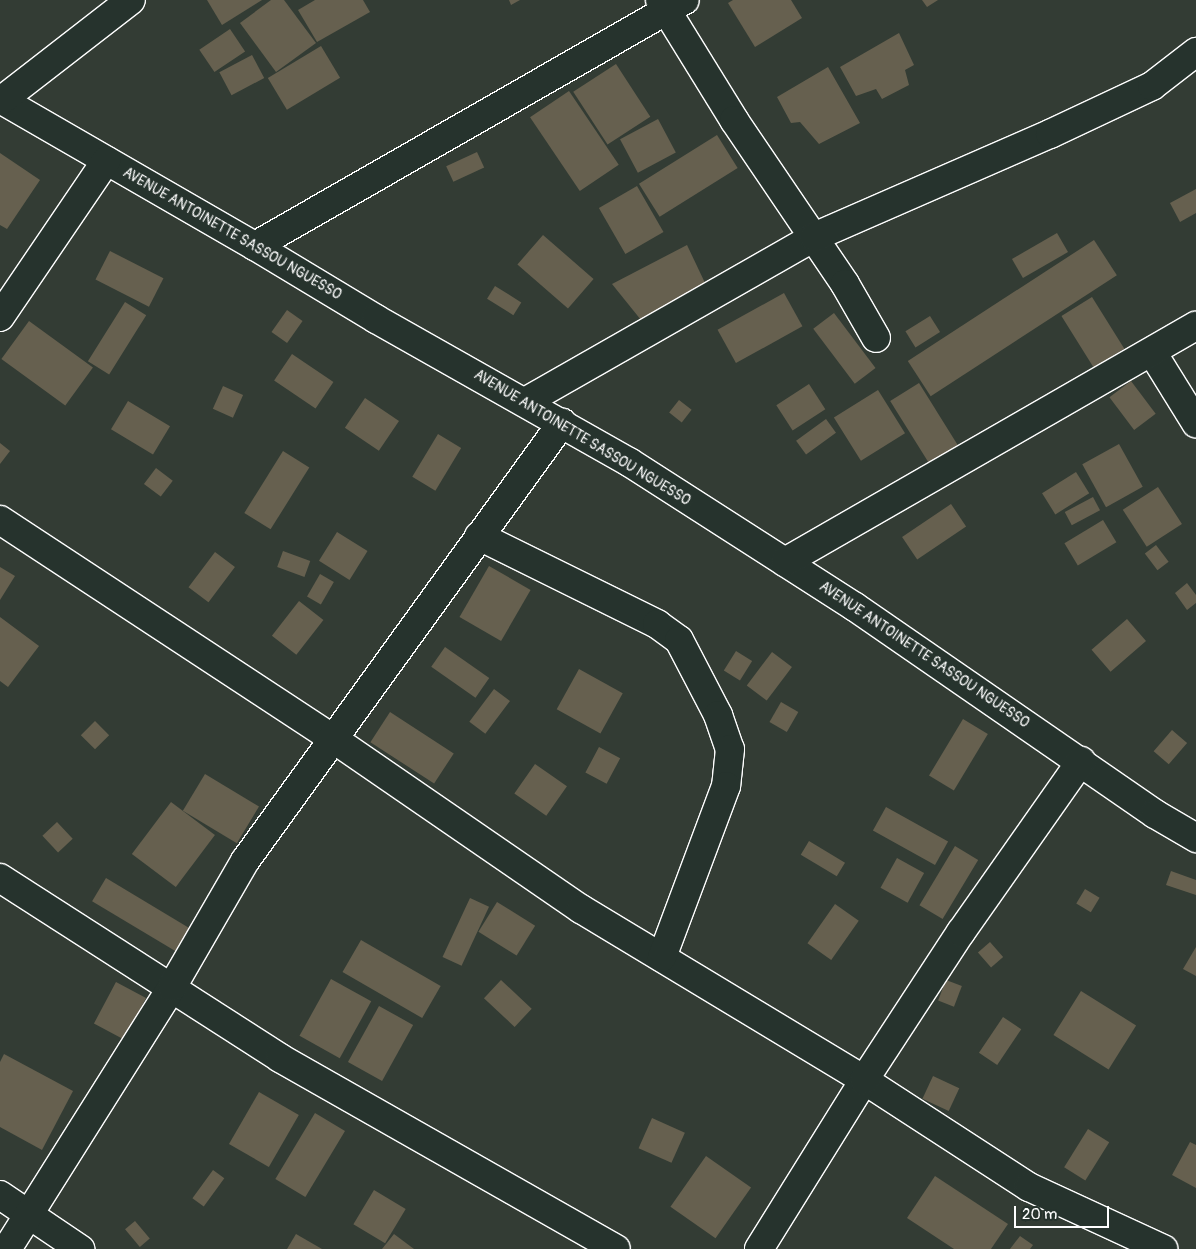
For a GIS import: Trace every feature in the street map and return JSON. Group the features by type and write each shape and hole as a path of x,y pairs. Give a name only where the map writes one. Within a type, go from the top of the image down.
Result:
{"street":[{"path":"1,100 131,0"},
{"path":"255,246 671,4 734,120 845,284 876,338"},
{"path":"525,402 814,237 1050,134 1152,86 1196,52"},
{"name":"AVENUE ANTOINETTE SASSOU NGUESSO","path":"1,100 255,246 376,319 629,462 785,562 1080,761 1155,814 1196,838"},
{"path":"0,317 106,161"},
{"path":"785,562 1196,326"},
{"path":"1152,352 1196,423"},
{"path":"7,1249 172,987 245,861 332,738 562,423"},
{"path":"0,520 332,738 580,908 864,1080 1029,1187 1163,1249"},
{"path":"479,536 657,624 679,640 718,716 730,749 726,786 662,958"},
{"path":"759,1249 864,1080 961,932 1080,761"},
{"path":"0,878 280,1058 616,1249"},
{"path":"0,1196 80,1249"}],"building":[{"path":"207,0 262,0 222,25"},
{"path":"271,0 284,0 316,43 276,72 240,23"},
{"path":"315,0 363,0 370,12 317,42 298,10"},
{"path":"509,0 520,0 511,5"},
{"path":"733,0 791,0 802,18 755,47 728,3"},
{"path":"922,0 938,0 927,7"},
{"path":"230,29 245,51 214,72 199,50"},
{"path":"899,33 914,65 905,70 909,85 882,99 876,89 856,96 840,67"},
{"path":"321,46 340,78 287,110 268,78"},
{"path":"252,55 264,78 232,95 219,72"},
{"path":"616,64 650,117 608,145 573,92"},
{"path":"828,67 860,123 819,144 800,122 791,123 777,97"},
{"path":"569,91 619,165 580,191 530,117"},
{"path":"658,119 676,153 638,173 620,139"},
{"path":"717,135 738,168 660,217 639,184"},
{"path":"477,152 484,167 453,182 446,166"},
{"path":"0,153 40,180 7,229 0,225"},
{"path":"637,186 664,232 625,254 599,208"},
{"path":"1196,189 1196,213 1180,222 1170,203"},
{"path":"1057,233 1068,252 1023,278 1012,259"},
{"path":"543,235 594,279 568,308 517,264"},
{"path":"1094,240 1117,275 931,396 908,361"},
{"path":"687,245 706,285 641,320 612,284"},
{"path":"110,251 163,278 149,307 95,280"},
{"path":"495,286 521,302 513,315 487,299"},
{"path":"784,293 802,326 736,363 718,330"},
{"path":"1092,297 1124,349 1094,368 1061,316"},
{"path":"125,302 146,315 109,375 88,361"},
{"path":"287,310 303,321 287,343 272,332"},
{"path":"834,313 876,368 855,384 813,329"},
{"path":"930,316 940,332 915,347 905,331"},
{"path":"29,321 93,367 65,405 1,359"},
{"path":"292,354 333,382 316,408 274,381"},
{"path":"1131,381 1156,414 1134,430 1109,397"},
{"path":"919,383 960,449 932,467 890,401"},
{"path":"809,384 825,409 793,430 776,405"},
{"path":"223,386 243,395 233,418 213,409"},
{"path":"878,390 905,433 861,461 834,418"},
{"path":"365,398 399,421 379,451 345,428"},
{"path":"679,400 692,410 682,422 669,413"},
{"path":"128,401 170,426 153,455 111,429"},
{"path":"826,419 836,433 806,455 796,441"},
{"path":"438,434 461,448 435,491 412,477"},
{"path":"0,443 10,451 0,464"},
{"path":"1119,444 1143,487 1106,507 1082,464"},
{"path":"283,451 309,467 271,529 244,513"},
{"path":"156,468 173,481 161,497 144,484"},
{"path":"1076,472 1089,493 1055,514 1042,493"},
{"path":"1158,487 1182,524 1147,547 1123,510"},
{"path":"1093,497 1100,510 1072,525 1065,512"},
{"path":"951,504 966,526 917,559 902,537"},
{"path":"1103,520 1116,542 1078,565 1064,543"},
{"path":"337,532 368,551 350,580 319,561"},
{"path":"1156,545 1169,562 1157,570 1145,553"},
{"path":"283,551 310,561 304,577 277,567"},
{"path":"215,552 235,567 208,602 189,587"},
{"path":"489,566 531,590 501,641 460,617"},
{"path":"0,567 15,576 0,600"},
{"path":"320,574 334,582 321,605 307,597"},
{"path":"1187,583 1196,595 1196,603 1187,610 1175,593"},
{"path":"299,601 323,620 296,655 272,636"},
{"path":"0,617 39,646 8,687 0,681"},
{"path":"1127,619 1146,641 1111,672 1092,650"},
{"path":"445,647 489,678 475,698 431,667"},
{"path":"736,651 752,661 740,681 724,671"},
{"path":"772,652 792,667 767,701 747,686"},
{"path":"579,669 623,693 600,733 557,709"},
{"path":"494,689 510,701 485,734 469,722"},
{"path":"781,702 798,712 787,732 770,722"},
{"path":"390,712 454,753 434,784 370,742"},
{"path":"963,719 988,734 954,791 929,776"},
{"path":"95,721 109,735 95,749 81,735"},
{"path":"1172,730 1187,743 1169,764 1154,751"},
{"path":"599,747 620,758 607,784 585,773"},
{"path":"535,764 567,786 546,816 514,793"},
{"path":"205,774 259,806 237,843 183,811"},
{"path":"171,802 215,835 176,887 132,854"},
{"path":"886,807 948,841 935,865 873,831"},
{"path":"57,822 73,839 58,852 42,836"},
{"path":"809,841 845,863 837,876 801,855"},
{"path":"955,846 978,860 943,919 919,905"},
{"path":"897,858 924,873 908,903 881,888"},
{"path":"1171,871 1196,880 1196,895 1166,885"},
{"path":"106,878 190,928 176,952 92,901"},
{"path":"1085,889 1100,898 1091,912 1076,904"},
{"path":"470,898 489,907 462,966 443,957"},
{"path":"497,902 535,926 517,956 478,932"},
{"path":"835,904 859,921 831,960 807,943"},
{"path":"361,940 441,986 422,1018 342,972"},
{"path":"990,942 1003,957 991,968 978,952"},
{"path":"1196,947 1196,976 1183,969"},
{"path":"331,979 371,1001 340,1058 299,1036"},
{"path":"501,980 532,1009 515,1027 484,998"},
{"path":"946,980 962,986 954,1007 938,1001"},
{"path":"116,982 146,998 124,1039 94,1023"},
{"path":"1081,991 1136,1025 1109,1070 1053,1035"},
{"path":"379,1006 413,1025 382,1081 348,1062"},
{"path":"1003,1017 1021,1029 997,1065 979,1053"},
{"path":"4,1054 73,1091 42,1150 0,1127 0,1062"},
{"path":"933,1076 959,1088 949,1111 922,1099"},
{"path":"259,1092 299,1115 269,1167 229,1144"},
{"path":"315,1113 345,1131 305,1197 275,1179"},
{"path":"652,1118 685,1133 671,1163 639,1148"},
{"path":"1088,1129 1109,1142 1085,1180 1064,1167"},
{"path":"1190,1142 1196,1145 1196,1188 1172,1175"},
{"path":"706,1156 751,1188 715,1238 670,1207"},
{"path":"213,1170 224,1178 204,1207 192,1198"},
{"path":"935,1176 1008,1224 991,1249 954,1249 907,1218"},
{"path":"374,1190 406,1209 385,1243 353,1224"},
{"path":"135,1221 150,1239 140,1247 125,1229"},
{"path":"296,1234 322,1249 287,1249"},
{"path":"394,1234 414,1249 382,1249"},
{"path":"1020,1236 1033,1245 1030,1249 1010,1249"}]}
